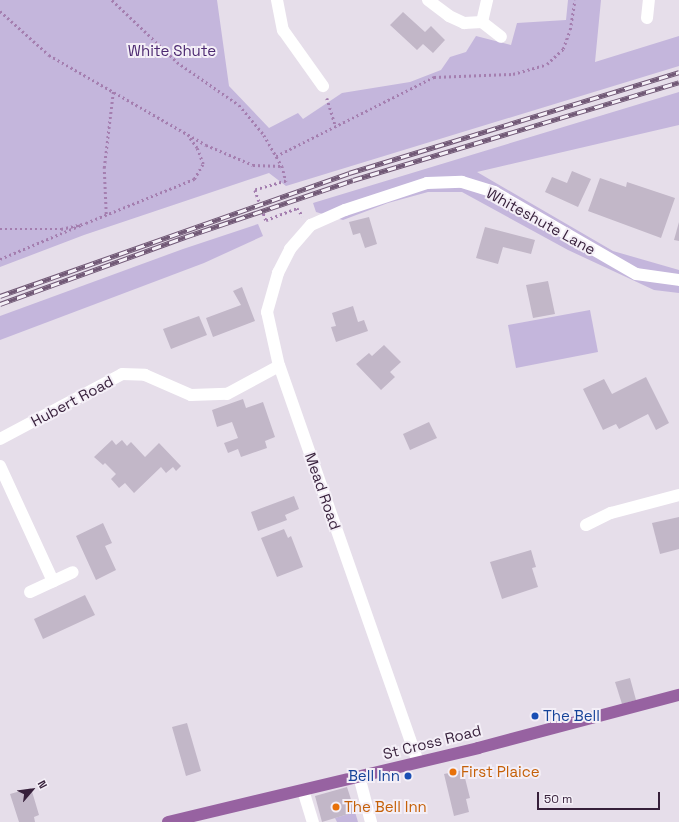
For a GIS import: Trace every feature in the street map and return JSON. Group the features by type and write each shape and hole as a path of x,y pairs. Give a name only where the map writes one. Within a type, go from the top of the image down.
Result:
{"main road":[{"name":"St Cross Road","path":"168,822 182,820 418,762 679,695"}],"street":[{"path":"277,0 283,30 323,86"},
{"path":"428,0 449,16 464,22 482,22 501,37"},
{"path":"482,22 487,0"},
{"path":"647,18 649,0"},
{"name":"Whiteshute Lane","path":"311,225 400,191 427,183 462,182 494,192 636,274 679,280"},
{"name":"Mead Road","path":"311,225 290,249 278,273 267,312 279,366 418,762"},
{"name":"Hubert Road","path":"0,439 122,374 145,375 191,395 227,394 279,366"},
{"path":"0,466 54,581"},
{"path":"586,525 611,513 679,495"},
{"path":"30,592 73,572"},
{"path":"359,776 371,822"},
{"path":"303,790 313,822"}],"path":[{"path":"112,0 177,62 239,105 264,135 282,166 286,181 255,190 266,220 287,212"},
{"path":"276,156 335,124 434,77 513,74 547,64 562,50 570,30 575,0"},
{"path":"0,11 49,55 186,134 253,165 282,166"},
{"path":"323,86 335,124"},
{"path":"106,214 104,168 113,92"},
{"path":"0,259 194,179 203,164 197,148 186,134"},
{"path":"0,229 61,229 86,223"}],"green space":[{"name":"White Shute","path":"0,0 217,0 229,86 269,128 298,113 303,119 342,93 410,82 441,70 450,57 466,52 476,36 511,45 517,23 566,20 568,0 601,0 595,62 679,36 679,66 286,186 269,173 84,235 0,267"},
{"path":"679,92 679,125 477,172 613,251 679,270 679,293 654,290 568,250 462,192 428,192 388,203 343,220 316,212 313,203"},
{"path":"258,224 263,236 204,263 0,340 0,316 183,249"},
{"path":"590,310 598,352 516,368 508,325"},
{"path":"355,812 358,822 337,822 335,818"}],"building":[{"path":"403,12 425,32 431,26 445,40 433,53 423,44 417,50 390,25"},
{"path":"572,171 591,179 578,207 545,192 552,177 567,183"},
{"path":"600,178 626,187 627,182 675,198 661,238 588,211"},
{"path":"369,217 377,244 365,248 360,233 353,235 349,222"},
{"path":"679,222 679,241 674,240"},
{"path":"485,227 535,240 531,254 503,247 498,264 476,258"},
{"path":"548,281 555,314 533,318 526,285"},
{"path":"242,287 255,321 213,337 206,318 241,305 233,291"},
{"path":"353,306 358,322 364,320 368,331 336,342 331,327 336,326 332,313"},
{"path":"199,316 207,335 171,349 163,329"},
{"path":"384,345 401,362 390,372 395,377 381,390 356,364 369,353 372,356"},
{"path":"646,377 669,423 656,430 648,414 619,429 616,424 603,430 583,389 604,379 612,394"},
{"path":"243,399 246,408 263,402 275,437 265,441 267,448 241,457 238,449 228,453 224,443 238,438 232,422 217,427 212,410"},
{"path":"429,422 437,438 410,450 403,434"},
{"path":"112,440 116,445 122,440 127,446 131,442 145,457 159,443 181,466 176,471 173,467 166,473 161,467 134,493 125,483 119,488 111,479 116,474 105,463 103,465 94,457"},
{"path":"294,496 299,509 285,515 287,520 258,531 251,512"},
{"path":"679,517 679,549 660,554 652,523"},
{"path":"103,523 112,543 105,546 116,570 96,580 76,536"},
{"path":"284,529 288,538 291,536 303,567 277,577 261,538"},
{"path":"531,550 536,567 532,568 538,587 502,599 490,562"},
{"path":"85,595 95,615 43,639 34,619"},
{"path":"630,678 636,700 622,704 615,682"},
{"path":"187,723 201,771 186,776 172,727"},
{"path":"463,770 470,798 466,799 469,812 454,816 444,774"},
{"name":"The Bell Inn","path":"347,787 355,812 322,822 315,796"},
{"path":"31,788 39,815 34,817 35,822 19,822 10,794"}],"railway":[{"path":"0,296 349,173 679,72"},
{"path":"0,304 185,237 353,180 679,82"}],"place":[{"name":"The Bell","path":"535,716"},
{"name":"First Plaice","path":"453,772"},
{"name":"Bell Inn","path":"408,776"},
{"name":"The Bell Inn","path":"336,807"}]}
